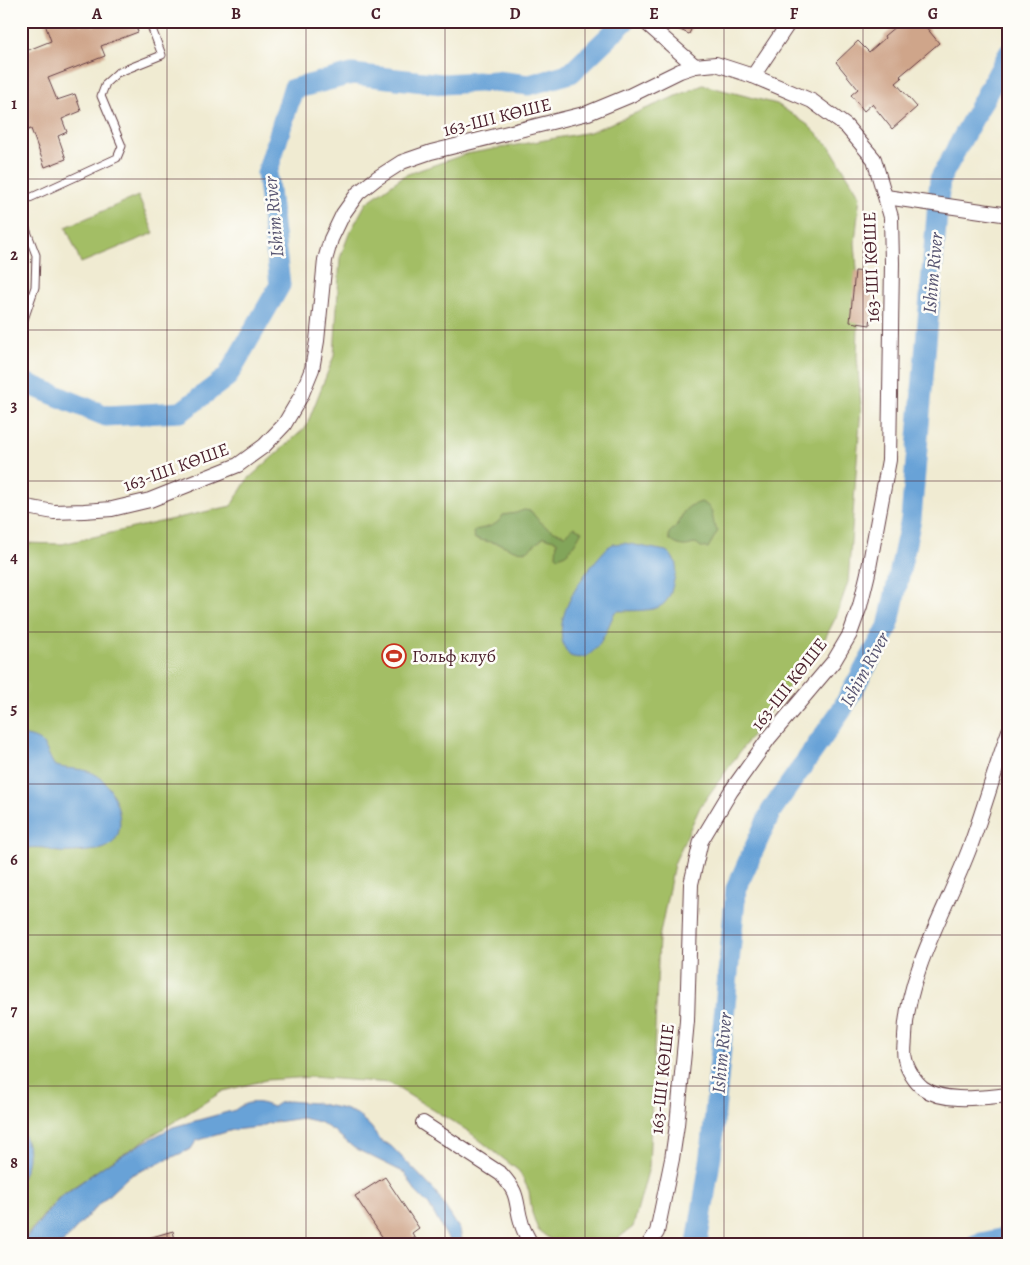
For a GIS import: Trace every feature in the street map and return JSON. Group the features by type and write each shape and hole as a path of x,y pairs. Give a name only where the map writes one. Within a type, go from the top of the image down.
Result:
{"street":[{"path":"753,76 790,21"},
{"path":"646,23 695,66"},
{"name":"163-ШІ КӨШЕ","path":"21,506 54,512 112,509 150,500 238,465 264,446 284,425 301,396 312,369 319,323 325,260 331,240 343,214 358,193 402,162 431,152 588,113 629,96 680,71 695,66 716,64 753,76 812,101 846,126 874,159 891,217 889,460 868,574 860,606 850,634 834,662 769,738 731,791 701,841 691,884 687,1021 677,1125 672,1159 656,1232 650,1244"},
{"path":"886,197 1009,215"},
{"path":"1009,731 970,847 943,909 910,996 905,1032 904,1059 910,1072 923,1088 937,1094 961,1098 1009,1095"},
{"path":"423,1123 501,1174 510,1184 516,1194 522,1226 531,1244"}],"lane":[{"path":"21,202 117,158 122,146 101,96 106,83 117,74 162,55 149,21"},
{"path":"21,216 36,255 35,288 21,328"}],"green space":[{"path":"703,85 777,104 808,125 830,147 860,196 855,242 859,298 857,357 861,407 848,582 836,617 821,646 763,720 700,807 674,864 659,938 649,1167 633,1227 617,1239 597,1244 555,1243 538,1230 532,1213 529,1191 519,1171 468,1131 389,1083 312,1077 266,1080 223,1091 104,1166 59,1197 21,1242 21,543 62,544 231,506 247,480 306,427 334,356 340,258 349,234 366,203 405,175 466,154 590,132"},
{"path":"138,196 154,233 81,263 66,227"},
{"path":"701,502 710,508 715,527 718,531 708,548 701,547 696,543 682,546 672,542 669,539 669,533 678,524 684,511 690,506"},
{"path":"524,510 531,511 546,526 565,535 574,527 582,531 569,551 558,557 556,555 557,541 544,537 527,551 514,550 500,544 475,539 473,533 475,530 495,524 503,515"}],"water":[{"path":"624,543 666,551 670,554 677,564 667,600 655,608 615,612 604,636 593,651 587,656 579,658 570,656 563,643 561,629 564,614 571,598 589,569 608,547 613,544"},
{"path":"21,735 40,741 54,765 93,773 105,782 116,802 119,814 120,825 118,835 112,844 102,849 74,852 57,852 46,848 21,848"},
{"path":"288,1101 315,1103 344,1109 357,1114 371,1127 381,1141 391,1146 435,1191 460,1230 463,1244 451,1244 429,1205 415,1191 405,1173 354,1148 334,1131 319,1122 302,1118 269,1123 260,1127 233,1130 196,1141 191,1149 129,1176 99,1204 62,1244 21,1244 59,1198 104,1166 139,1145 173,1127 235,1110 244,1104 253,1102 273,1107"},
{"path":"21,1130 28,1148 28,1160 21,1178"}],"building":[{"path":"52,21 79,21 80,25 91,21 93,26 105,21 134,21 138,32 101,46 105,56 48,78 57,100 75,94 81,111 62,119 67,132 58,136 66,159 45,167 31,129 21,132 21,53 51,41 45,24"},
{"path":"660,21 695,21 689,34"},
{"path":"902,21 921,21 939,43 900,76 902,78 896,83 917,107 892,129 872,104 864,111 851,95 858,89 836,62 858,41 869,52"},
{"path":"855,271 875,273 870,325 850,322"},
{"path":"385,1177 419,1228 412,1233 419,1244 387,1244 355,1196"},
{"path":"173,1231 176,1244 139,1244 138,1241"}],"waterway":[{"name":"Ishim River","path":"21,381 106,416 181,412 227,377 280,285 267,173 293,89 352,74 442,84 496,81 529,85 571,73 625,21"},
{"name":"Ishim River","path":"697,1244 711,1155 736,889 771,811 841,711 888,627 911,519 940,179 1009,53"},
{"name":"Ishim River","path":"977,1244 1009,1237"}],"place":[{"name":"Гольф клуб","path":"394,656"}]}
